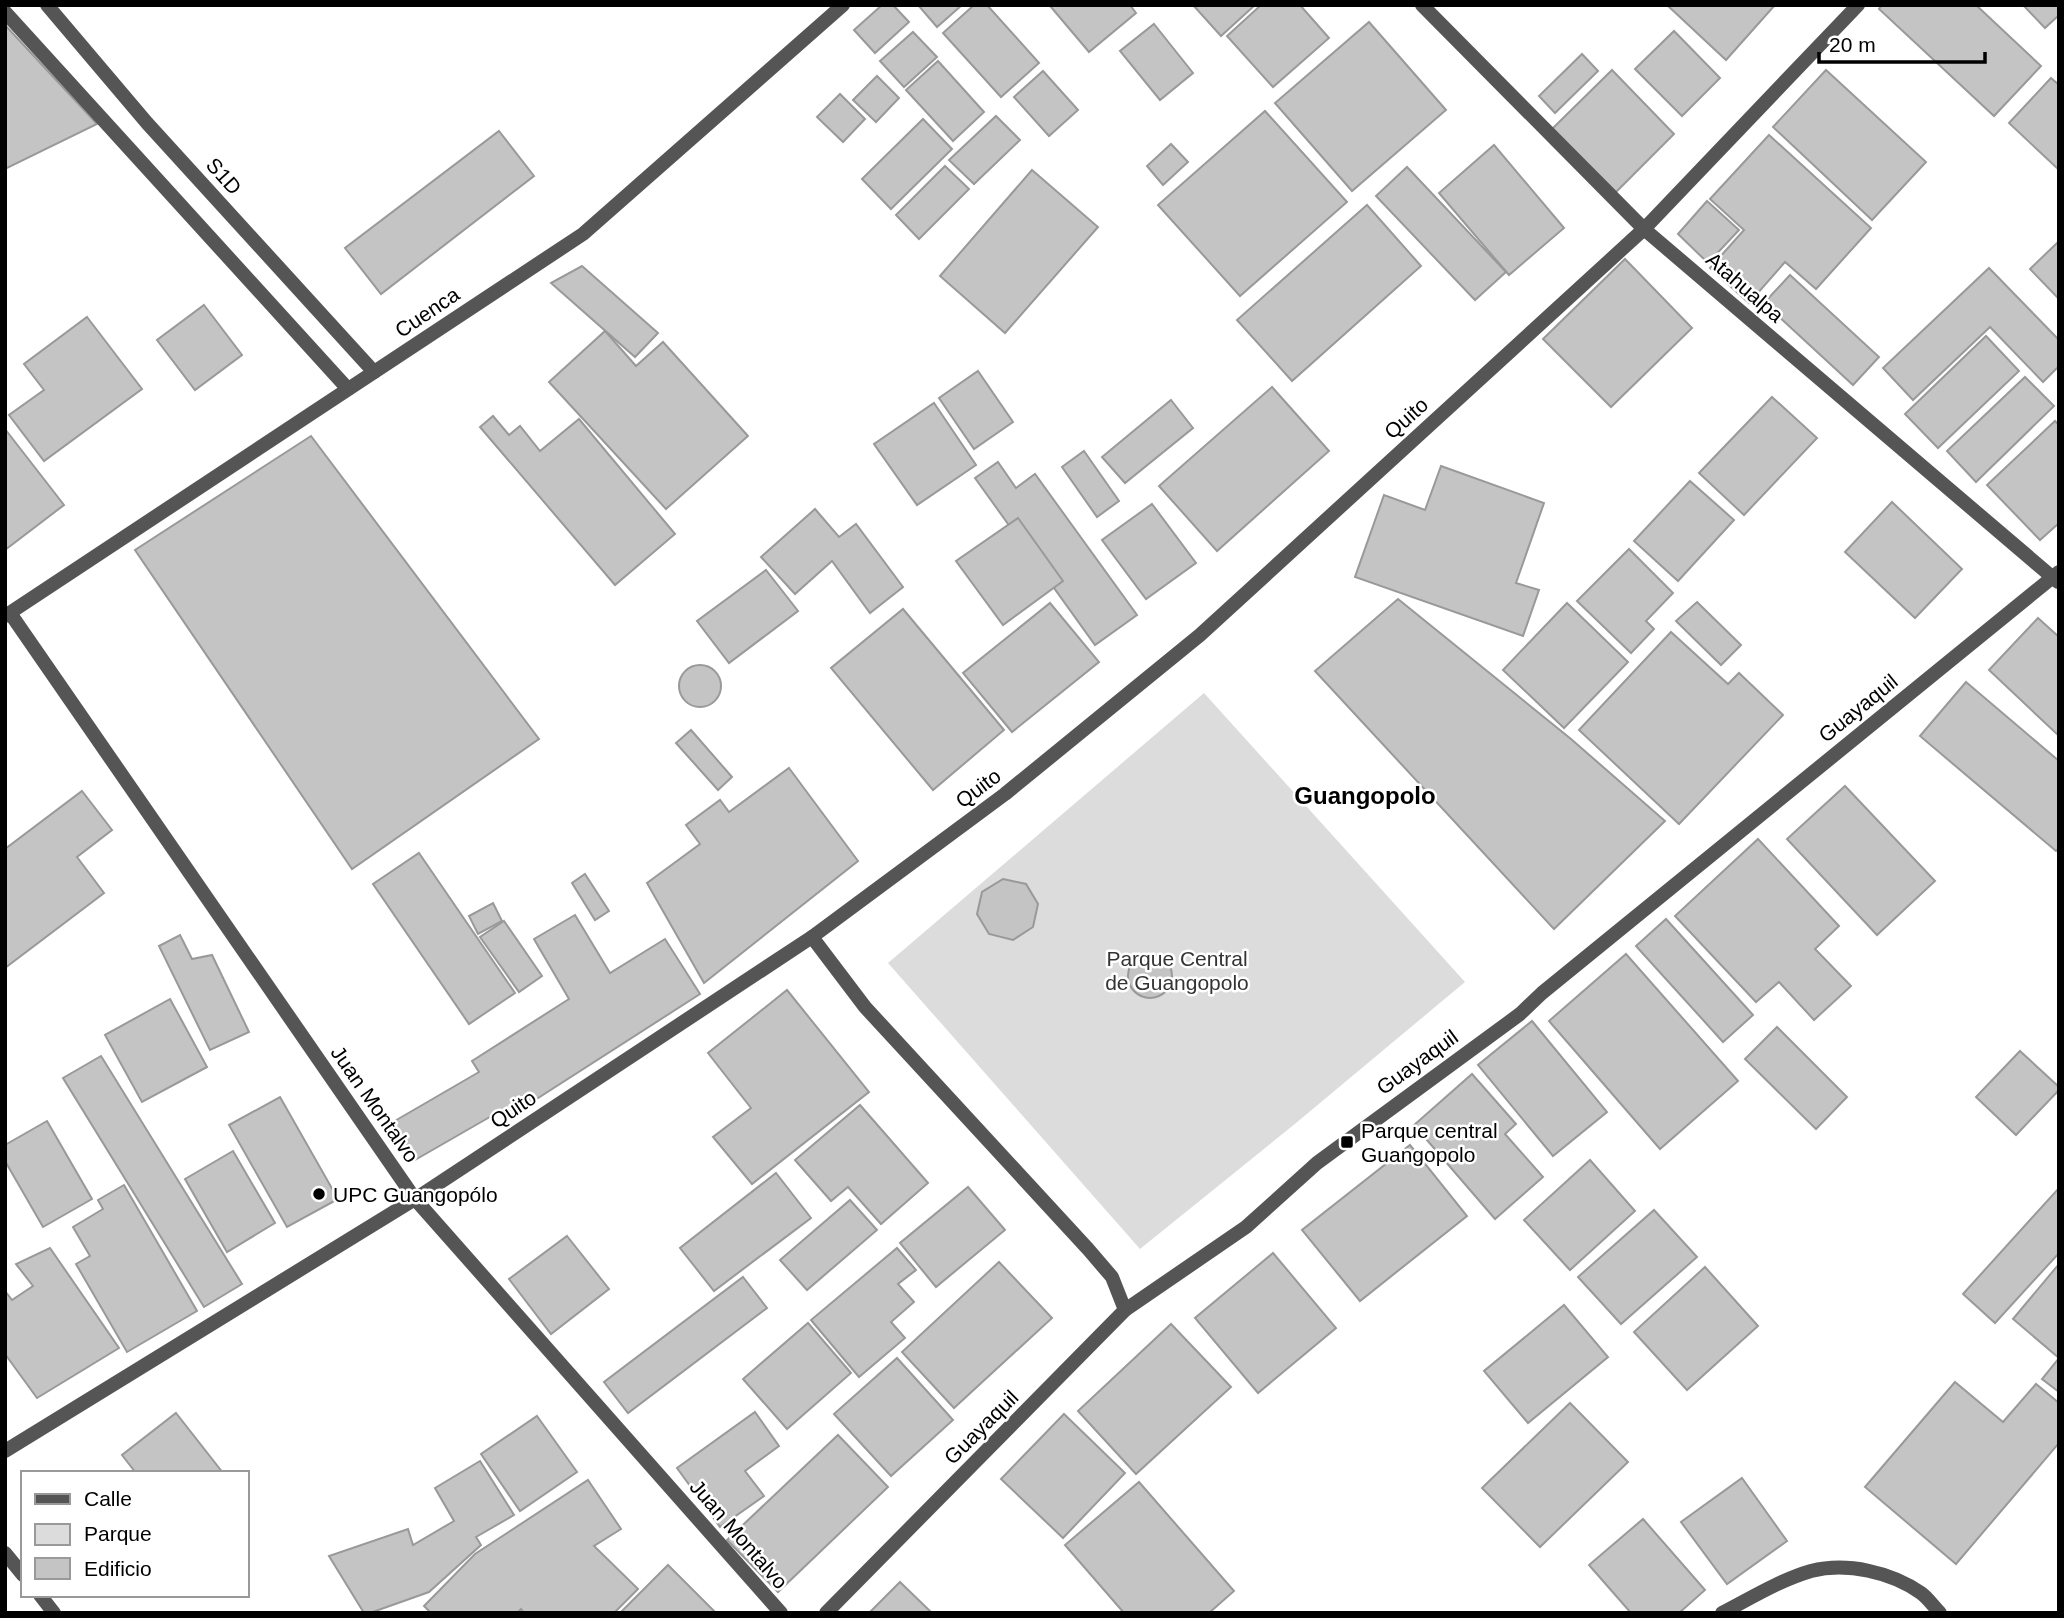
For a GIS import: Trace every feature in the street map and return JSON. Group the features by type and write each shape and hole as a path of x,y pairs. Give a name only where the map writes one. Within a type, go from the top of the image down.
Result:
{"street":[{"name":"S1D","path":"47,5 147,123 374,372"},
{"name":"Cuenca","path":"8,615 583,234 843,5"},
{"name":"Atahualpa","path":"1422,5 1644,229 2057,578"},
{"name":"Quito","path":"5,1451 415,1199 812,937 1005,794 1200,635 1644,229 1858,5"},
{"path":"5,12 348,389"},
{"name":"Guayaquil","path":"825,1613 1125,1310 1246,1227 1317,1163 1520,1014 1542,993 2057,578"},
{"name":"Juan Montalvo","path":"8,615 415,1199 781,1613"},
{"path":"812,937 865,1007 1112,1277 1125,1310"},
{"path":"5,1553 21,1573"},
{"path":"1722,1613 1787,1580 1814,1571 1842,1568 1885,1575 1922,1594 1940,1613"},
{"path":"42,1597 54,1613"}],"green space":[{"name":"Parque Central de Guangopolo","path":"1204,693 1465,982 1140,1249 888,963"}],"building":[{"path":"882,5 893,5 909,22 875,53 854,30"},
{"path":"918,5 962,5 937,27"},
{"path":"974,5 987,5 1039,63 1001,97 943,33"},
{"path":"1130,5 1136,13 1089,52 1051,7"},
{"path":"1193,5 1255,5 1221,36"},
{"path":"1261,5 1300,5 1329,38 1273,87 1227,36"},
{"path":"1667,5 1775,5 1726,60"},
{"path":"1882,5 1976,5 2041,66 1994,116 1879,9"},
{"path":"2023,5 2059,5 2059,15 2045,28"},
{"path":"1369,22 1446,110 1352,191 1275,103"},
{"path":"1154,24 1193,73 1160,100 1120,51"},
{"path":"5,25 97,124 5,169"},
{"path":"1674,31 1720,78 1682,116 1635,69"},
{"path":"913,32 937,57 904,87 880,61"},
{"path":"1582,54 1598,71 1555,113 1539,96"},
{"path":"938,61 984,112 953,141 906,90"},
{"path":"1612,70 1674,134 1616,192 1552,129"},
{"path":"1826,70 1926,162 1872,220 1773,127"},
{"path":"1043,71 1078,110 1049,136 1014,97"},
{"path":"877,76 899,98 876,122 853,100"},
{"path":"2051,78 2059,85 2059,170 2009,123"},
{"path":"840,94 865,119 843,142 817,117"},
{"path":"1265,111 1347,202 1240,296 1158,205"},
{"path":"996,116 1020,140 974,184 949,160"},
{"path":"923,119 952,149 891,209 862,179"},
{"path":"499,131 534,176 381,294 345,248"},
{"path":"1769,135 1871,228 1816,289 1785,262 1749,303 1710,268 1744,230 1710,199"},
{"path":"1171,144 1188,162 1163,185 1147,166"},
{"path":"1494,145 1564,228 1509,275 1439,193"},
{"path":"945,166 969,189 919,239 896,215"},
{"path":"1407,167 1506,272 1475,300 1376,196"},
{"path":"1032,170 1098,227 1005,333 940,276"},
{"path":"1707,201 1739,230 1708,263 1678,234"},
{"path":"1367,205 1421,266 1292,381 1237,320"},
{"path":"2059,241 2059,299 2030,269"},
{"path":"1625,259 1692,328 1611,407 1543,339"},
{"path":"582,266 658,333 635,357 551,283"},
{"path":"1989,268 2059,340 2059,366 2043,382 1990,327 1913,400 1883,368"},
{"path":"1790,275 1879,357 1853,385 1764,303"},
{"path":"204,305 242,355 195,390 157,340"},
{"path":"87,317 142,389 44,461 9,415 44,390 24,364"},
{"path":"605,331 636,366 663,342 748,436 666,509 549,382"},
{"path":"1986,336 2019,371 1938,448 1905,414"},
{"path":"978,371 1013,422 974,449 939,398"},
{"path":"2025,377 2054,406 1976,482 1947,451"},
{"path":"1272,387 1329,451 1217,551 1159,486"},
{"path":"1772,397 1817,438 1744,515 1699,473"},
{"path":"1171,400 1193,428 1125,483 1102,457"},
{"path":"934,403 976,465 917,505 874,444"},
{"path":"493,416 509,435 520,426 540,451 579,419 675,534 615,585 480,427"},
{"path":"2055,421 2059,425 2059,523 2040,540 1987,485"},
{"path":"5,429 64,505 5,550"},
{"path":"311,436 539,739 352,869 135,550"},
{"path":"1084,451 1119,501 1097,517 1062,467"},
{"path":"998,462 1016,488 1035,474 1137,615 1095,645 975,478"},
{"path":"1441,466 1544,503 1516,583 1539,590 1523,636 1355,577 1384,495 1425,510"},
{"path":"1690,481 1734,520 1678,581 1634,541"},
{"path":"1892,502 1962,569 1915,618 1845,552"},
{"path":"1152,504 1196,563 1146,599 1102,540"},
{"path":"815,509 839,537 856,524 903,587 870,613 832,561 795,594 761,557"},
{"path":"1018,518 1063,581 1003,625 956,561"},
{"path":"1629,549 1673,593 1646,621 1654,629 1631,653 1577,601"},
{"path":"766,570 798,611 729,663 697,621"},
{"path":"1398,599 1571,739 1665,821 1554,929 1315,671"},
{"path":"1697,602 1741,645 1721,665 1676,621"},
{"path":"1050,603 1099,662 1012,732 963,673"},
{"path":"1567,603 1628,662 1564,728 1503,670"},
{"path":"903,609 1004,730 933,790 831,668"},
{"path":"2038,618 2059,637 2059,736 1989,670"},
{"path":"1671,632 1728,684 1739,673 1783,715 1679,824 1579,730"},
{"path":"700,665 715,671 721,686 715,701 700,707 685,701 679,686 685,671"},
{"path":"1966,682 2059,761 2059,848 2056,851 1920,736"},
{"path":"691,730 732,777 718,790 676,743"},
{"path":"789,768 858,861 704,983 647,883 700,844 686,825 720,800 729,812"},
{"path":"1845,786 1935,881 1877,935 1787,839"},
{"path":"82,791 112,830 77,857 104,893 5,968 5,849"},
{"path":"1758,839 1839,926 1815,949 1851,986 1814,1020 1779,982 1756,1002 1675,916"},
{"path":"419,853 515,993 469,1024 373,884"},
{"path":"585,874 609,911 595,920 572,883"},
{"path":"1003,879 1026,884 1038,904 1033,927 1013,940 989,934 977,914 982,892"},
{"path":"493,903 502,921 478,934 469,916"},
{"path":"575,915 610,973 665,939 700,994 507,1118 502,1110 415,1160 393,1122 479,1072 472,1061 569,999 534,939"},
{"path":"1666,919 1753,1015 1723,1042 1636,946"},
{"path":"504,921 542,976 519,992 480,937"},
{"path":"180,935 192,959 212,955 249,1032 210,1050 159,946"},
{"path":"1150,954 1166,960 1172,976 1166,992 1150,998 1134,992 1128,976 1134,960"},
{"path":"1626,954 1738,1081 1660,1149 1549,1021"},
{"path":"787,990 869,1092 752,1184 713,1137 751,1108 708,1053"},
{"path":"170,999 207,1067 142,1102 105,1035"},
{"path":"1532,1021 1607,1112 1553,1156 1478,1065"},
{"path":"1777,1027 1847,1097 1816,1129 1745,1059"},
{"path":"2020,1051 2059,1087 2059,1090 2016,1135 1976,1097"},
{"path":"101,1056 242,1284 204,1307 63,1078"},
{"path":"1472,1074 1516,1124 1505,1134 1543,1177 1495,1219 1414,1125"},
{"path":"280,1097 338,1199 287,1227 229,1125"},
{"path":"860,1105 928,1183 881,1224 848,1187 831,1201 795,1160"},
{"path":"47,1121 92,1199 43,1227 5,1161 5,1145"},
{"path":"1410,1145 1467,1216 1360,1301 1302,1230"},
{"path":"233,1151 275,1223 227,1252 185,1179"},
{"path":"1590,1160 1635,1211 1570,1270 1524,1220"},
{"path":"776,1173 811,1218 714,1291 680,1248"},
{"path":"124,1185 197,1311 127,1352 76,1264 90,1256 73,1227 103,1209 98,1200"},
{"path":"968,1187 1005,1230 936,1287 900,1243"},
{"path":"2059,1188 2059,1253 1995,1323 1963,1294"},
{"path":"850,1200 877,1230 807,1290 780,1260"},
{"path":"1654,1210 1697,1257 1621,1324 1578,1277"},
{"path":"567,1236 609,1289 551,1334 509,1279"},
{"path":"50,1248 119,1348 37,1398 5,1354 5,1291 12,1300 33,1286 16,1264"},
{"path":"897,1248 916,1270 898,1284 914,1302 891,1322 905,1338 859,1377 811,1320"},
{"path":"1273,1253 1336,1328 1258,1393 1195,1318"},
{"path":"999,1262 1052,1318 954,1408 902,1352"},
{"path":"2059,1264 2059,1358 2013,1319"},
{"path":"1705,1267 1758,1326 1687,1390 1634,1332"},
{"path":"743,1277 767,1308 628,1413 604,1382"},
{"path":"1564,1305 1608,1357 1528,1423 1484,1371"},
{"path":"808,1323 851,1373 787,1429 743,1379"},
{"path":"1171,1324 1231,1387 1136,1474 1078,1411"},
{"path":"897,1358 953,1420 891,1476 834,1414"},
{"path":"2059,1358 2059,1392 2042,1379"},
{"path":"1955,1382 2003,1422 2036,1384 2059,1403 2059,1443 1956,1564 1865,1487"},
{"path":"1570,1403 1628,1462 1540,1547 1482,1488"},
{"path":"755,1412 779,1446 745,1471 764,1496 720,1527 677,1468"},
{"path":"176,1413 221,1471 134,1471 122,1455"},
{"path":"1064,1414 1125,1473 1063,1538 1001,1479"},
{"path":"537,1416 577,1472 520,1511 481,1454"},
{"path":"838,1435 888,1487 778,1592 727,1540"},
{"path":"480,1461 514,1515 476,1537 481,1545 429,1592 364,1613 329,1556 408,1529 413,1545 454,1521 435,1488"},
{"path":"1742,1478 1787,1541 1727,1584 1681,1522"},
{"path":"588,1480 621,1529 594,1546 638,1589 614,1613 524,1613 521,1609 517,1613 431,1613 424,1606 475,1554"},
{"path":"1139,1482 1234,1591 1209,1613 1124,1613 1065,1545"},
{"path":"1643,1519 1705,1590 1679,1613 1631,1613 1589,1565"},
{"path":"668,1565 716,1613 620,1613"},
{"path":"900,1582 932,1613 869,1613"}],"place":[{"name":"Parque central Guangopolo","path":"1347,1142"},
{"name":"UPC Guangopólo","path":"319,1194"}],"district":[{"name":"Guangopolo","path":"1365,795"}]}
